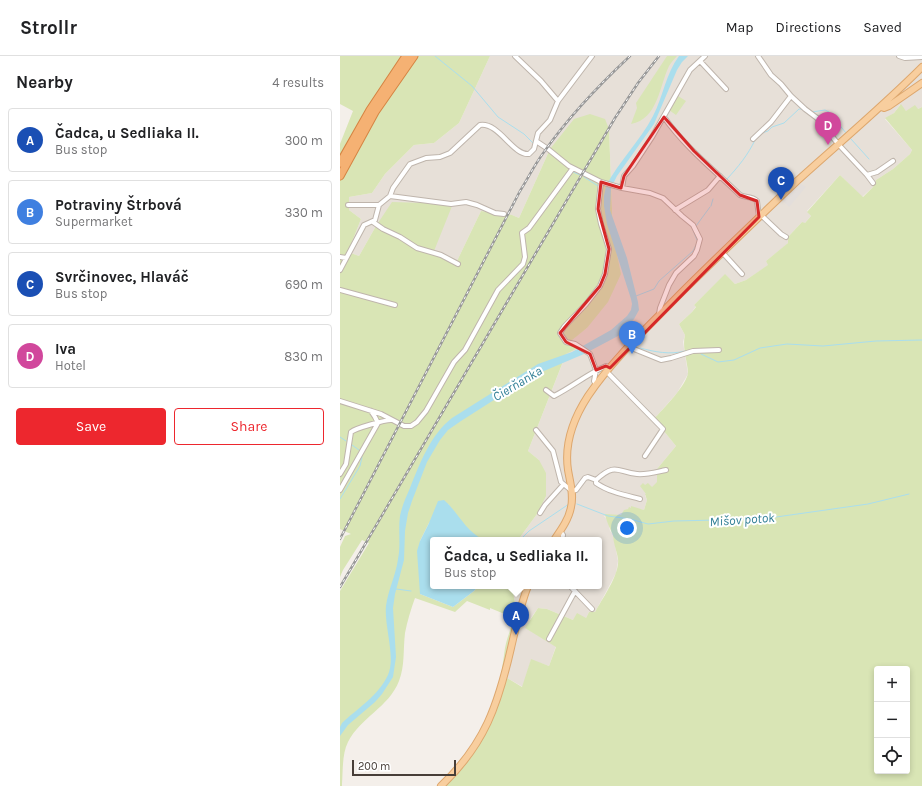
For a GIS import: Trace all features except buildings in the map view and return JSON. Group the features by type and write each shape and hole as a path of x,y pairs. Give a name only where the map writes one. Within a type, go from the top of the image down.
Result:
{"highway":[{"path":"340,176 401,68 406,56"},
{"path":"340,163 359,128 401,68 414,56"}],"main road":[{"path":"556,537 567,520 570,510 572,491 567,460 568,439 579,411 596,385 628,347 722,252 922,67"},
{"path":"880,107 884,108 889,106 922,83"},
{"path":"441,786 472,751 490,720 501,691 519,614 527,589"}],"street":[{"path":"515,56 541,81 558,101"},
{"path":"373,222 380,205 390,196 393,188 410,164 426,158 440,157 450,154 480,125 487,125 494,129 525,154 527,155 531,152 534,149 538,133 550,120 558,101 592,56"},
{"path":"620,188 624,176 641,155 690,70 705,56"},
{"path":"758,56 771,75 791,96 817,118 839,145 867,175 872,183"},
{"path":"899,56 905,58 922,57"},
{"path":"700,61 726,89"},
{"path":"753,139 771,122 791,96"},
{"path":"664,117 683,140 740,195 744,197 752,197 757,201 760,216 786,237"},
{"path":"536,141 573,168 600,182 620,188 650,193 663,198 693,225 700,239 699,244 694,256 676,273 669,285 660,308 659,315"},
{"path":"867,175 877,172 892,161"},
{"path":"340,401 381,414 404,426 411,426 417,422 426,410 454,362 465,350 498,290 523,264 525,257 522,232 529,228 573,168"},
{"path":"675,210 708,190 720,176"},
{"path":"596,385 594,381 596,370 590,354 575,344 566,342 560,333 600,286 605,274 609,249 598,209 600,182"},
{"path":"390,196 451,204 466,202 504,214"},
{"path":"348,206 380,205"},
{"path":"340,270 364,225 366,223 373,222 383,229 400,236 417,248 439,254 458,264"},
{"path":"722,252 742,274"},
{"path":"340,257 346,258"},
{"path":"340,290 395,305"},
{"path":"628,347 661,360 693,351 719,350"},
{"path":"546,390 554,396 596,370 606,366 663,429 645,456"},
{"path":"340,490 378,423 376,417 371,411"},
{"path":"340,474 346,464 351,432 355,428 392,420"},
{"path":"536,430 553,451 563,485 572,491 576,490 585,478 588,477 596,480 596,483 602,487 622,495 640,498"},
{"path":"596,480 614,469 637,474 666,470"},
{"path":"540,513 545,505 563,485"},
{"path":"560,531 563,537"},
{"path":"549,639 575,591 592,609"}],"highlighted area":[{"path":"664,117 694,151 740,195 757,201 759,217 610,368 606,366 596,370 590,354 566,342 560,333 600,286 605,274 609,249 598,209 601,182 621,188 624,176"}],"shaded area":[{"path":"490,56 922,56 922,107 906,111 900,105 894,113 885,119 912,150 910,154 893,169 876,180 873,187 862,197 840,175 807,211 811,216 804,224 802,222 788,237 788,243 766,261 769,265 746,280 735,284 725,275 694,305 696,306 692,312 679,324 685,335 683,342 688,374 677,393 654,419 676,446 657,469 658,482 645,495 647,500 644,510 631,508 621,515 604,516 608,521 610,531 613,534 618,561 616,573 595,612 589,612 586,618 573,620 547,609 538,608 531,618 526,628 556,646 549,666 531,660 523,687 507,678 517,614 513,589 602,589 602,537 520,537 537,514 539,460 528,451 572,339 587,328 613,235 609,129 550,149 519,218 512,215 481,211 457,261 376,226 359,256 348,252 361,219 349,210 349,197 372,193 385,174 414,145 434,143 459,123"},
{"path":"801,184 806,187 789,207 782,200"}],"green space":[{"path":"340,56 490,56 459,123 434,143 414,145 385,174 372,193 349,197 349,210 361,219 348,252 359,256 392,202 426,203 452,206 434,251 457,261 481,211 512,215 519,218 550,149 574,119 590,114 605,119 609,129 613,235 621,274 608,302 587,328 572,340 570,344 578,348 566,354 528,451 539,460 546,473 546,496 537,514 520,537 477,537 448,504 429,523 420,541 420,594 453,607 476,589 513,589 517,614 507,678 522,687 531,659 549,666 556,647 525,628 538,608 547,609 573,620 577,613 586,618 589,612 595,612 613,579 618,565 613,534 605,514 621,515 624,510 628,509 629,507 631,508 631,506 644,510 647,500 646,494 640,486 643,483 645,485 648,483 652,487 657,482 657,469 676,446 654,419 674,397 687,377 688,372 684,349 685,335 679,324 696,307 694,305 725,274 735,284 746,280 768,265 766,261 788,243 788,237 802,222 805,223 811,216 807,212 840,175 863,197 873,187 876,180 893,169 910,154 912,150 885,118 894,113 901,104 906,111 915,105 918,109 922,107 922,786 438,786 466,754 482,730 494,704 501,675 505,648 514,618 490,608 490,610 467,601 455,612 415,598 405,633 403,664 399,681 388,698 360,726 348,742 344,757 342,786 340,786 340,591 369,543 362,540 340,577 340,547 345,536 351,534 340,529 340,144 353,111 340,104"},
{"path":"667,56 677,56 669,66 652,109 647,116 640,121 631,124 637,108 636,103"},
{"path":"678,96 686,101 676,115 669,110"}],"water":[{"name":"Čierňanka","path":"679,56 688,56 677,70 654,124 617,176 611,188 610,210 627,258 639,310 634,319 618,336 516,386 448,430 440,440 427,462 408,513 405,531 404,560 393,608 396,657 393,677 375,702 348,725 340,736 340,727 342,723 379,689 388,675 391,659 386,606 388,594 396,571 399,554 400,516 404,502 418,469 438,432 452,418 538,364 572,352 611,330 627,316 631,310 631,299 607,224 604,196 606,186 611,177 653,116 671,70"},
{"path":"444,500 467,527 479,537 430,537 430,589 476,589 453,607 420,594 417,551 438,501"}],"waterway":[{"path":"435,56 472,86 498,117 524,134 533,143"},
{"path":"762,133 768,131 772,127 784,123 799,109 802,109"},
{"path":"812,112 825,110 829,112 846,133"},
{"path":"851,139 869,159"},
{"path":"727,179 742,161 755,140"},
{"path":"573,172 580,175"},
{"path":"584,177 598,186"},
{"path":"711,206 713,199"},
{"path":"696,226 710,207"},
{"path":"693,230 697,240"},
{"path":"636,296 654,289 659,281 693,251 697,243"},
{"path":"619,335 627,340"},
{"path":"701,354 718,362 734,360 760,348 787,344 823,346 876,341 922,340"},
{"path":"640,348 651,351 674,353 685,351"},
{"path":"340,437 346,441"},
{"path":"352,445 359,450"},
{"path":"340,499 360,466 362,457"},
{"name":"Mišov potok","path":"577,504 608,516 630,519 648,524 674,521 762,519 868,504 909,494"},
{"name":"Mišov potok","path":"523,537 529,531 569,504"},
{"name":"Mišov potok","path":"396,589 411,591"}],"railway":[{"path":"340,539 520,191 535,166 574,113 630,56"},
{"path":"340,587 615,118 638,83 659,56"}],"place":[{"name":"Iva","path":"828,145"},
{"name":"Svrčinovec, Hlaváč","path":"781,200"},
{"name":"Potraviny Štrbová","path":"632,354"},
{"name":"Čadca, u Sedliaka II.","path":"516,635"}]}
